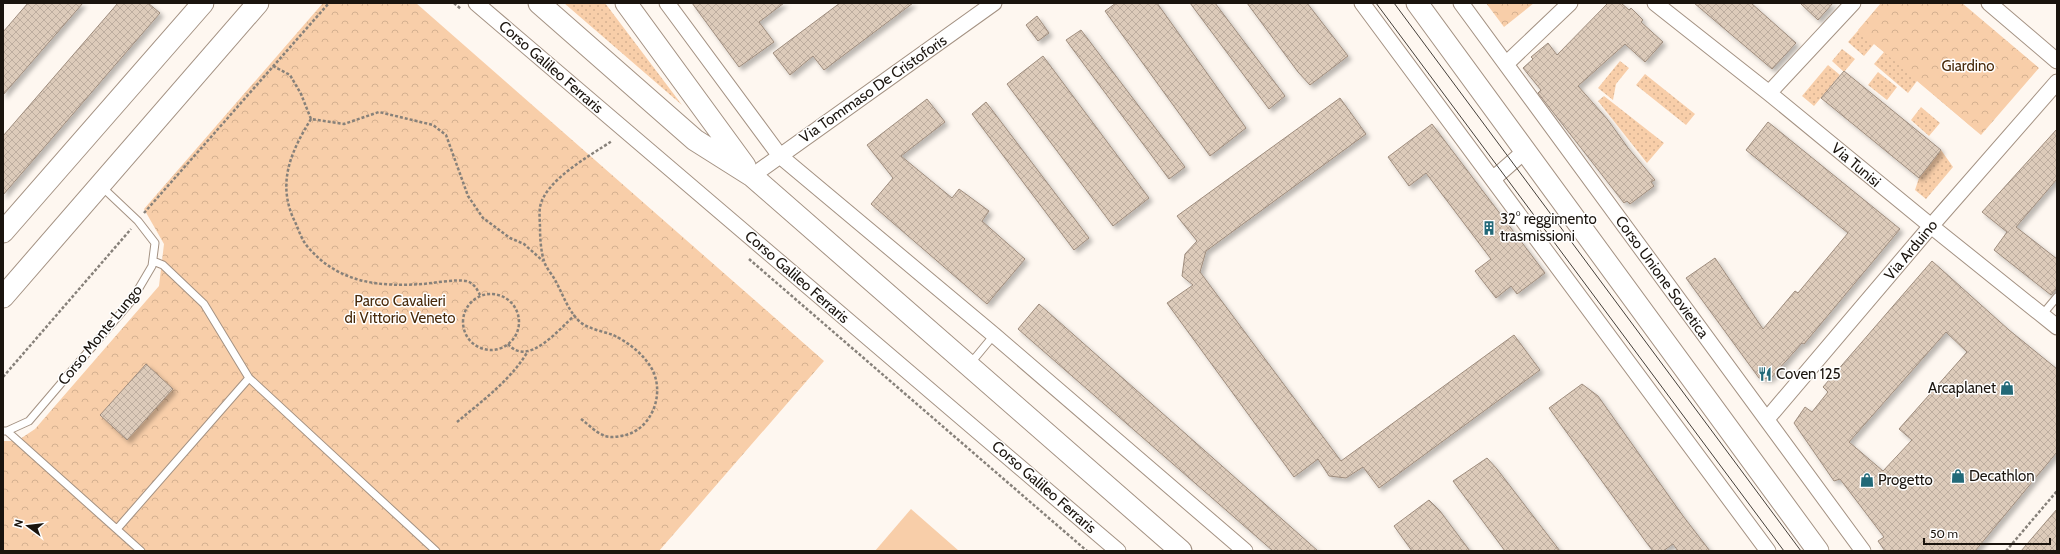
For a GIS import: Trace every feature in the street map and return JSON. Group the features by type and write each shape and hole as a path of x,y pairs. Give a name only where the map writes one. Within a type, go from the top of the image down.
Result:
{"main road":[{"path":"3,232 203,3"},
{"path":"3,297 101,186 258,3"},
{"path":"539,3 695,140 752,176 1181,551"},
{"path":"626,3 752,176"},
{"path":"1417,3 1818,551"}],"street":[{"name":"Corso Galileo Ferraris","path":"476,3 1118,551"},
{"path":"667,3 780,156 994,335 1246,551"},
{"name":"Via Tommaso De Cristoforis","path":"752,176 994,3"},
{"path":"1362,3 1768,551"},
{"name":"Corso Unione Sovietica","path":"1461,3 1863,551"},
{"path":"1506,64 1570,3"},
{"name":"Via Tunisi","path":"1655,3 1769,93 2057,327"},
{"path":"1769,93 1854,3"},
{"path":"1989,3 2057,61"},
{"name":"Via Arduino","path":"1767,419 1931,226 2057,82"},
{"path":"1493,179 1525,151"}],"lane":[{"name":"Corso Monte Lungo","path":"5,431 29,421 132,300 152,266 155,243 138,220 101,186"},
{"path":"153,261 162,265 204,304 249,378 436,551"},
{"path":"2042,315 2057,297"},
{"path":"969,366 994,335"},
{"path":"117,529 249,378"},
{"path":"5,431 141,551"}],"path":[{"path":"3,377 138,220 329,3"},
{"path":"273,66 290,75 301,94 311,119"},
{"path":"311,119 344,124 379,112 433,125 446,135 468,196 483,218 510,238 524,244 544,261 561,291 568,308 580,322 629,344 641,354 653,371 657,387 656,402 651,417 640,429 631,435 615,437 603,435 581,419"},
{"path":"311,119 297,142 286,171 288,210 306,245 330,267 356,281 395,286 465,281 476,287 480,295"},
{"path":"544,261 540,236 540,207 545,194 560,178 579,163 612,141"},
{"path":"489,293 498,294 512,304 517,311 518,324 515,337 508,344 500,349 490,350 472,344 466,336 462,327 462,317 466,308 480,295 489,293"},
{"path":"508,344 514,350 523,353 534,350 575,315"},
{"path":"457,422 487,397 521,363 528,351"},
{"path":"2006,551 2057,491"}],"green space":[{"name":"Parco Cavalieri di Vittorio Veneto","path":"323,3 416,3 824,361 659,551 3,551 3,441 17,441 35,429 159,286 164,244 144,209"},
{"path":"564,3 605,3 682,105"},
{"path":"1486,3 1534,3 1504,27"},
{"name":"Giardino","path":"1881,3 1962,3 2039,68 1981,135 1858,30"},
{"path":"1863,25 1981,135 1917,81 1908,93 1874,64 1884,52 1874,44 1864,56 1848,42"},
{"path":"1842,49 1855,59 1844,72 1832,61"},
{"path":"1620,61 1629,68 1616,84 1613,100 1598,88"},
{"path":"1828,65 1840,75 1814,106 1802,96"},
{"path":"1878,72 1897,87 1887,100 1868,85"},
{"path":"1645,74 1695,114 1686,125 1636,85"},
{"path":"1604,96 1664,143 1647,163 1598,101"},
{"path":"1921,107 1940,123 1929,136 1911,120"},
{"path":"1941,150 1953,167 1926,199 1915,190 1919,178"},
{"path":"911,509 959,551 875,551"}],"building":[{"path":"28,3 83,3 3,95 3,32"},
{"path":"118,3 148,3 160,13 3,195 3,136"},
{"path":"692,3 784,3 759,22 774,42 739,67"},
{"path":"840,3 913,3 824,70 813,56 790,75 773,53"},
{"path":"1116,3 1157,3 1246,128 1210,156 1105,11"},
{"path":"1190,3 1215,3 1285,96 1269,109"},
{"path":"1247,3 1307,3 1348,56 1310,85 1298,72"},
{"path":"1608,3 1621,3 1629,10 1631,8 1643,20 1641,22 1663,42 1645,62 1625,44 1578,86 1608,120 1628,148 1655,180 1651,182 1654,186 1630,204 1627,201 1624,203 1538,93 1541,90 1523,68 1533,59 1531,57 1548,43 1557,55"},
{"path":"1694,3 1751,3 1796,43 1772,69"},
{"path":"1800,3 1833,3 1818,20"},
{"path":"1037,16 1049,33 1038,41 1026,25"},
{"path":"1081,30 1185,167 1169,179 1066,40"},
{"path":"1043,56 1149,198 1113,226 1007,84"},
{"path":"1844,71 1941,150 1919,178 1821,98"},
{"path":"1340,98 1366,134 1206,251 1200,272 1341,461 1514,335 1540,370 1379,488 1363,467 1346,478 1329,476 1318,459 1294,477 1167,303 1193,285 1182,276 1185,254 1197,241 1177,216"},
{"path":"927,99 945,122 901,156 952,198 959,189 989,211 982,221 1025,259 987,304 871,204 893,178 867,145"},
{"path":"986,102 1089,238 1074,250 972,114"},
{"path":"1768,122 1900,229 1804,344 1802,343 1770,379 1759,378 1686,278 1715,258 1763,329 1795,291 1798,293 1848,233 1746,150"},
{"name":"32° reggimento trasmissioni","path":"1432,124 1545,273 1517,294 1511,286 1496,298 1475,271 1491,259 1426,173 1409,186 1388,157"},
{"path":"2057,129 2057,179 2016,227 2057,259 2057,288 2051,295 1994,250 2007,232 1982,212"},
{"path":"1932,261 2009,330 2057,369 2057,452 1975,551 1885,551 1878,541 1884,537 1840,479 1834,481 1794,423 1805,407 1812,412 1828,392 1823,387","holes":["1946,332 1967,352 1899,429 1912,440 1883,471 1849,442"]},
{"path":"1039,304 1318,551 1273,551 1018,329"},
{"path":"146,364 173,389 127,440 100,415"},
{"path":"1582,384 1598,396 1683,516 1710,551 1678,551 1673,544 1663,551 1653,551 1646,542 1549,408"},
{"path":"1487,458 1560,551 1505,551 1453,481"},
{"path":"1429,500 1440,511 1470,551 1412,551 1394,526"},
{"path":"2057,509 2057,551 2021,551"}],"tram line":[{"path":"1376,3 1784,551"},
{"path":"1394,3 1801,551"}],"place":[{"name":"32° reggimento trasmissioni","path":"1489,228"},
{"name":"Coven 125","path":"1765,374"},
{"name":"Arcaplanet","path":"2007,388"},
{"name":"Decathlon","path":"1958,476"},
{"name":"Progetto","path":"1867,480"}]}
